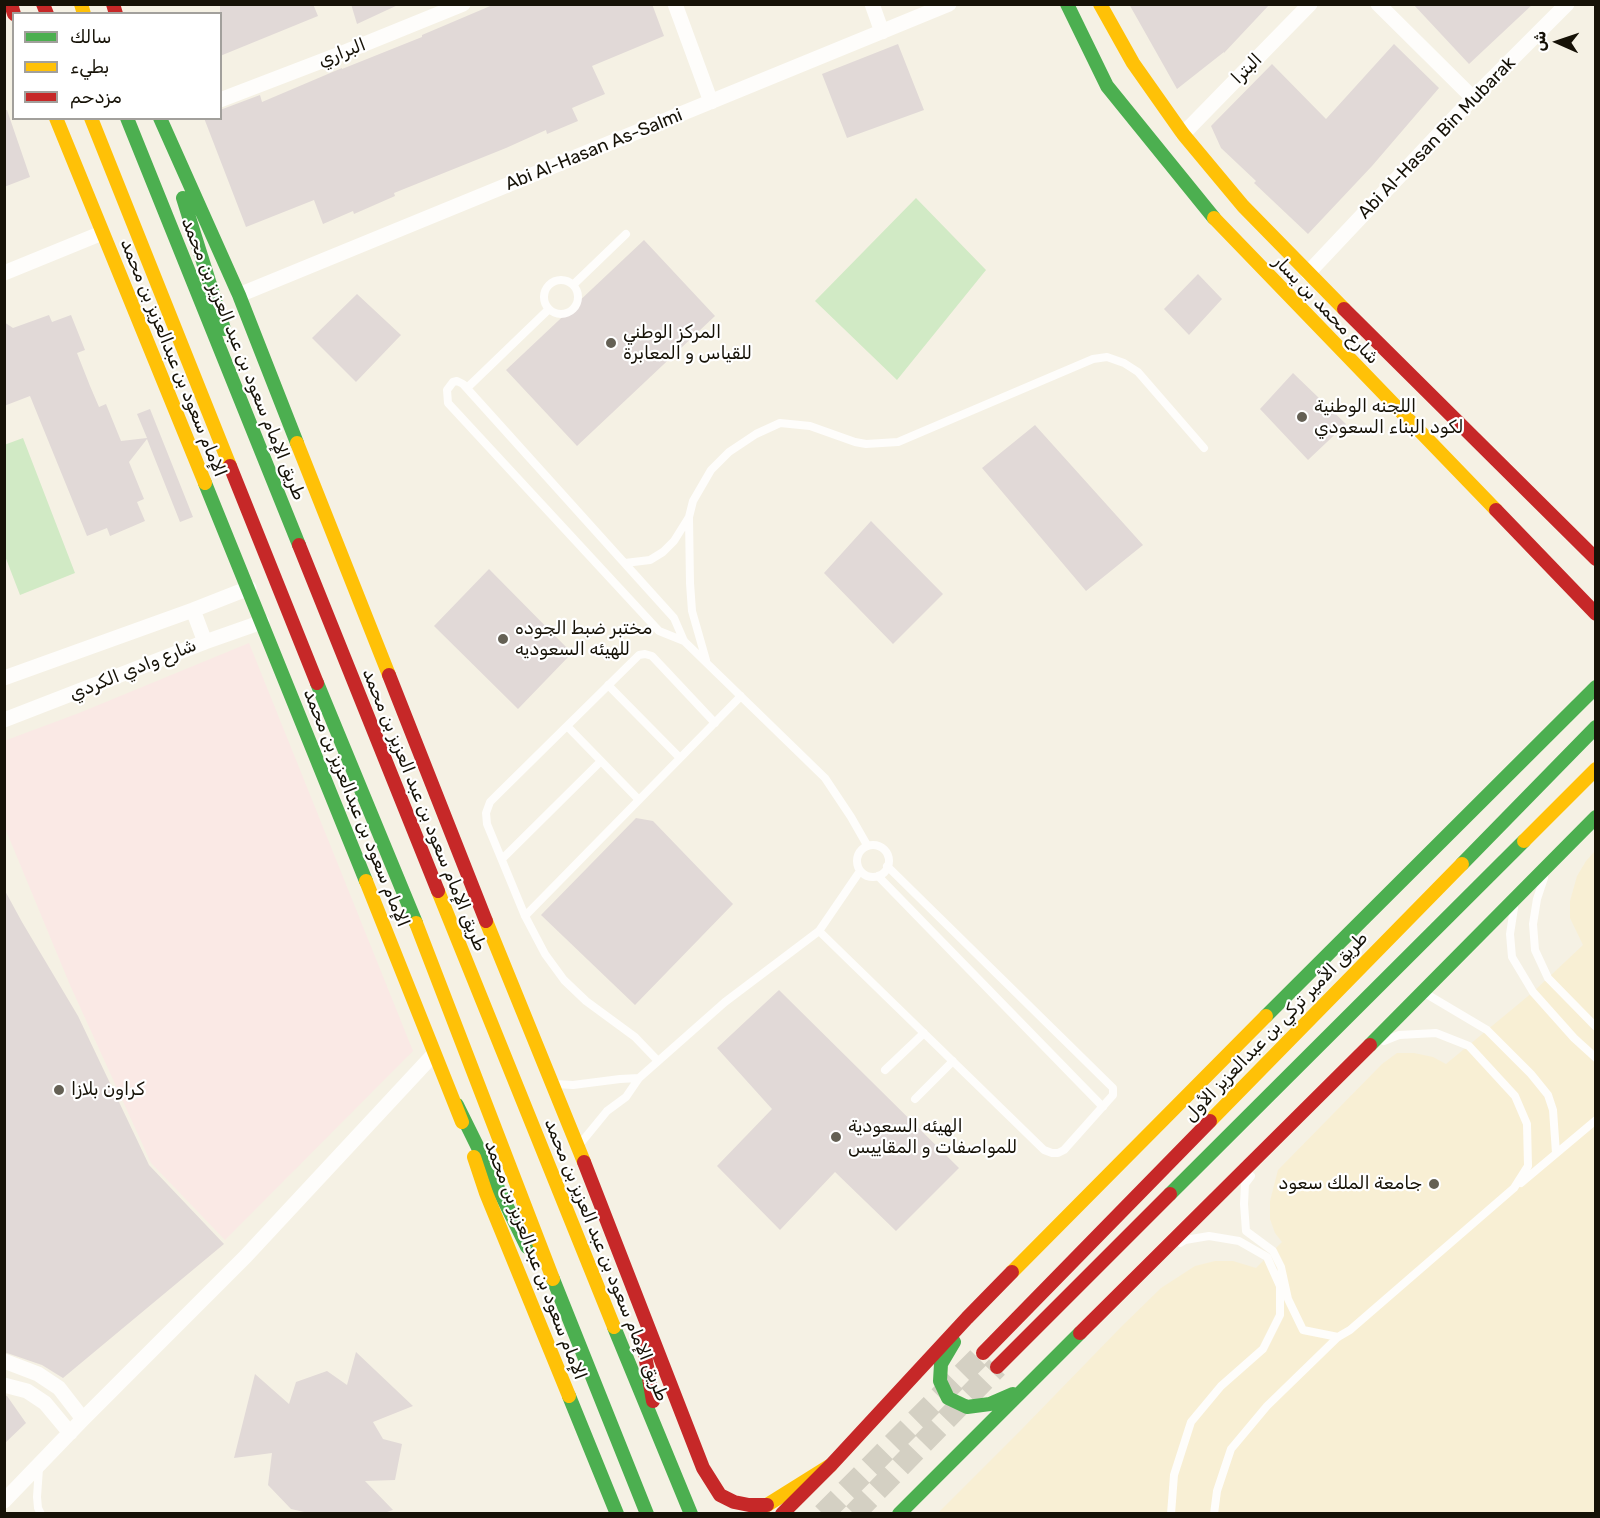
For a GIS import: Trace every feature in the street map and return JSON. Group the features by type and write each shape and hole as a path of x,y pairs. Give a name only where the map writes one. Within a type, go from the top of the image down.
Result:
{"main road":[{"name":"شارع محمد بن يسار","path":"1067,4 1107,86 1220,225 1596,614"},
{"name":"شارع محمد بن يسار","path":"1100,4 1133,63 1183,134 1243,206 1594,559"},
{"name":"الإمام سعود بن عبدالعزيز بن محمد","path":"57,120 249,588 434,1054 457,1106 486,1193 617,1514"},
{"path":"92,120 152,266 262,548 409,906 581,1352 647,1514"},
{"name":"طريق الإمام سعود بن عبد العزيز بن محمد","path":"128,120 658,1438 692,1514"},
{"path":"164,120 239,296 578,1147 703,1468 720,1495 734,1503 766,1505 831,1465"},
{"path":"164,120 187,212 217,304 251,428"},
{"path":"1567,585 1593,594"},
{"path":"782,1514 831,1465 967,1318 1218,1063 1596,687"},
{"name":"طريق الأمير تركي بن عبدالعزيز الأول","path":"983,1353 1596,727"},
{"path":"997,1366 1596,769"},
{"path":"899,1514 1596,817"},
{"path":"457,1106 581,1352"},
{"path":"633,1287 658,1438"},
{"path":"967,1318 941,1364 940,1381 948,1398 967,1407 990,1404 1022,1390"}],"street":[{"name":"البراري","path":"222,99 463,4"},
{"path":"675,4 711,102"},
{"path":"872,4 882,32"},
{"name":"Abi Al-Hasan As-Salmi","path":"239,296 950,4"},
{"name":"البترا","path":"1183,134 1310,4"},
{"path":"1378,4 1473,98"},
{"name":"Abi Al-Hasan Bin Mubarak","path":"1308,273 1473,98 1567,4"},
{"path":"4,273 102,233"},
{"name":"شارع وادي الكردي","path":"4,678 249,588"},
{"path":"193,610 205,642"},
{"name":"شارع وادي الكردي","path":"4,720 262,622"},
{"path":"4,1501 246,1256 434,1054"},
{"path":"4,1361 38,1374 59,1388 83,1419"},
{"path":"4,1385 27,1391 45,1403 70,1433"}],"lane":[{"path":"573,285 626,234"},
{"path":"564,280 573,285 577,293 577,303 571,311 562,314 553,313 549,309 543,296 547,287 554,281 564,280"},
{"path":"467,388 549,309"},
{"path":"707,663 692,610 689,517 693,501 711,470 729,452 756,434 780,423 810,426 866,444 898,442 1093,359 1107,357 1124,363 1138,372 1204,448"},
{"path":"684,640 659,631 448,403 447,390 453,382 457,381 467,388 625,563 674,618 684,640 825,778 851,816 867,845"},
{"path":"625,563 650,560 663,552 674,541 689,517"},
{"path":"658,1061 634,1037 586,1001 564,980 544,954 525,916 487,824 486,813 490,802 639,655 652,656 715,723"},
{"path":"608,685 680,758"},
{"path":"525,916 741,696"},
{"path":"567,726 639,800"},
{"path":"502,859 601,761"},
{"path":"867,845 877,845 886,850 889,860 887,866 886,870 878,876 868,876 860,871 856,861 859,851 867,845"},
{"path":"1548,864 1534,916 1534,950 1548,978 1596,1027"},
{"path":"819,931 1044,1150 1058,1153 1064,1150 1113,1095 1113,1088 887,866"},
{"path":"578,1147 607,1111 626,1098 639,1078 725,1002 819,931 860,871"},
{"path":"878,876 1103,1107"},
{"path":"1515,897 1510,934 1512,957 1533,992 1574,1038 1596,1058"},
{"path":"1422,991 1487,1030 1531,1074 1548,1095 1553,1110 1556,1153"},
{"path":"885,1070 924,1033"},
{"path":"1366,1048 1399,1035 1436,1033 1469,1046 1515,1096 1527,1124 1528,1166 1514,1188"},
{"path":"915,1099 952,1061"},
{"path":"552,1084 573,1085 639,1078"},
{"path":"1215,1514 1217,1491 1231,1449 1267,1406 1338,1337 1350,1330 1596,1120"},
{"path":"1269,1146 1259,1167 1245,1184 1246,1231 1273,1251 1281,1267 1288,1299 1303,1330 1338,1337"},
{"path":"1160,1253 1185,1240 1209,1236 1239,1241 1268,1257 1280,1286 1280,1315 1263,1349 1221,1386 1191,1422 1174,1474 1172,1514"},
{"path":"39,1466 37,1497 41,1514"}],"shaded area":[{"path":"249,643 413,1051 225,1240 151,1163 70,985 5,828 4,741 79,713"},
{"name":"جامعة الملك سعود","path":"1595,851 1595,1513 937,1514 1161,1288 1195,1266 1215,1261 1233,1261 1256,1268 1282,1242 1275,1233 1270,1219 1270,1201 1278,1170 1382,1064 1397,1053 1414,1053 1433,1057 1446,1064 1533,992 1583,945 1570,918 1570,901 1577,876"}],"green space":[{"path":"916,198 986,270 897,380 815,301"},
{"path":"23,438 75,573 20,595 5,556 4,445"}],"building":[{"path":"220,4 313,4 318,16 222,55 222,12 220,12"},
{"path":"351,4 400,4 357,24"},
{"path":"495,4 652,4 664,36 592,66 605,94 572,108 578,121 547,134 546,130 394,193 395,196 354,214 353,211 323,224 314,200 246,227 205,120 222,120 222,109 260,95 262,102 422,37 422,35"},
{"path":"1129,4 1270,4 1224,53 1177,89"},
{"path":"1413,4 1533,4 1469,64"},
{"path":"898,44 924,110 847,138 822,74"},
{"path":"1394,44 1439,88 1372,166 1308,234 1221,148 1211,126 1272,64 1326,119"},
{"path":"4,110 7,110 30,177 4,187"},
{"name":"المركز الوطني للقياس و المعابرة","path":"644,240 715,316 577,446 506,370"},
{"path":"1198,274 1222,299 1189,335 1164,309"},
{"path":"357,294 401,335 356,382 312,338"},
{"path":"49,315 52,322 71,315 85,350 77,353 90,386 99,407 106,404 121,441 147,438 137,414 150,409 193,517 180,522 147,439 129,462 144,499 137,502 145,521 110,536 107,528 87,536 30,396 4,406 4,322 13,328"},
{"name":"اللجنه الوطنية لكود البناء السعودي","path":"1293,373 1346,424 1308,460 1260,409"},
{"path":"1035,425 1143,545 1086,591 982,468"},
{"path":"871,521 943,594 893,644 824,573"},
{"name":"مختبر ضبط الجوده للهيئه السعوديه","path":"489,569 572,653 518,709 434,626"},
{"path":"636,818 653,821 733,904 635,1005 541,915"},
{"name":"كراون بلازا","path":"4,889 78,1016 149,1165 224,1244 63,1378 42,1365 4,1352"},
{"name":"الهيئه السعودية للمواصفات و المقاييس","path":"779,990 959,1168 896,1231 835,1172 780,1230 717,1166 772,1109 717,1048"},
{"path":"356,1352 413,1406 373,1422 383,1439 402,1444 395,1480 365,1481 393,1510 381,1514 313,1514 291,1509 268,1485 272,1453 234,1458 255,1374 289,1404 296,1382 327,1371 347,1385"},
{"path":"4,1395 26,1423 4,1444"}],"tunnel":[{"path":"823,1514 983,1353"},
{"path":"854,1514 997,1367"}],"traffic: fast":[{"path":"1067,4 1107,86 1214,218"},
{"path":"128,120 299,545"},
{"path":"161,120 239,295 297,443"},
{"path":"183,198 224,329"},
{"path":"205,483 366,881"},
{"path":"317,683 416,923"},
{"path":"1266,1016 1596,687"},
{"path":"1462,864 1596,727"},
{"path":"1370,1045 1596,817"},
{"path":"1170,1194 1524,841"},
{"path":"457,1105 527,1247"},
{"path":"553,1279 647,1514"},
{"path":"614,1327 691,1514"},
{"path":"899,1514 1080,1333"},
{"path":"954,1342 941,1364 940,1381 948,1398 967,1407 990,1404 1013,1394"},
{"path":"569,1396 617,1514"}],"traffic: slow":[{"path":"81,4 83,12"},
{"path":"1100,4 1133,63 1183,134 1243,206 1344,309"},
{"path":"57,120 205,483"},
{"path":"92,120 230,466"},
{"path":"1214,218 1496,510"},
{"path":"297,443 389,675"},
{"path":"1524,841 1596,769"},
{"path":"1210,1121 1462,864"},
{"path":"366,881 462,1122"},
{"path":"438,891 614,1327"},
{"path":"486,921 584,1162"},
{"path":"416,923 553,1279"},
{"path":"1012,1272 1266,1016"},
{"path":"474,1157 486,1193 569,1396"},
{"path":"767,1505 831,1465"}],"traffic: jam":[{"path":"11,4 13,12"},
{"path":"43,4 46,12"},
{"path":"113,4 115,12"},
{"path":"1344,309 1596,559"},
{"path":"230,466 317,683"},
{"path":"1496,510 1596,614"},
{"path":"299,545 438,891"},
{"path":"389,675 486,921"},
{"path":"1080,1333 1370,1045"},
{"path":"983,1353 1210,1121"},
{"path":"584,1162 703,1468 720,1495 734,1502 767,1505"},
{"path":"997,1367 1170,1194"},
{"path":"782,1514 1012,1272"},
{"path":"642,1338 653,1401"}],"place":[{"name":"المركز الوطني للقياس و المعابرة","path":"611,343"},
{"name":"اللجنه الوطنية لكود البناء السعودي","path":"1302,417"},
{"name":"مختبر ضبط الجوده للهيئه السعوديه","path":"503,639"},
{"name":"كراون بلازا","path":"59,1090"},
{"name":"الهيئه السعودية للمواصفات و المقاييس","path":"836,1137"},
{"name":"جامعة الملك سعود","path":"1434,1184"}]}
